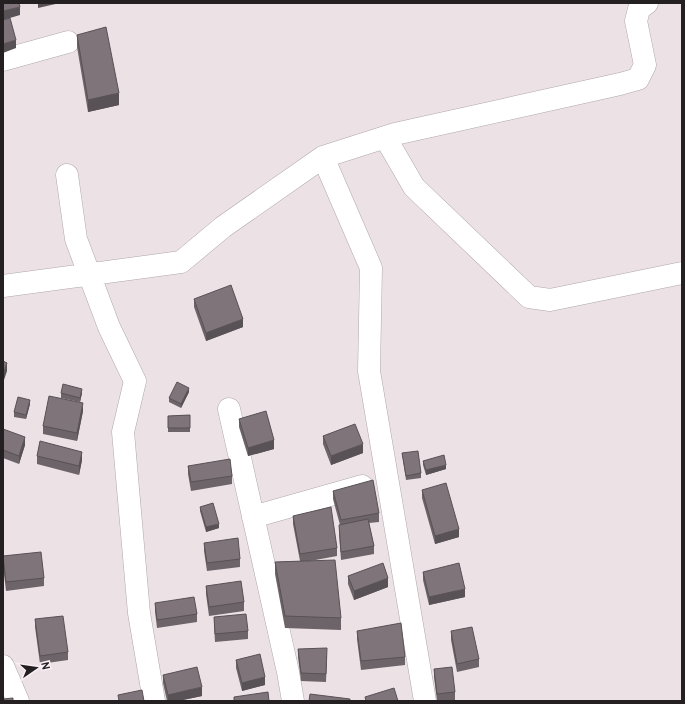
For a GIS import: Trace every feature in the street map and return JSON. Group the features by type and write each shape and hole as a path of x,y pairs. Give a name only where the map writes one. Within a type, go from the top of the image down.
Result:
{"street":[{"path":"3,286 181,262 223,227 323,157 395,134 638,79 645,65 636,21 638,9 647,3"},
{"path":"3,60 68,42"},
{"path":"385,137 414,186 529,297 550,300 682,273"},
{"path":"323,157 371,268 369,371 425,701"},
{"path":"67,174 76,239 109,327 136,381 123,432 140,613 154,701"},
{"path":"229,410 288,672 293,701"},
{"path":"253,517 387,479"},
{"path":"3,666 18,701"}],"building":[{"path":"3,3 19,3 20,7 3,11"},
{"path":"10,18 16,40 3,44 3,20"},
{"path":"106,27 119,93 88,100 77,35"},
{"path":"231,285 243,319 206,333 194,299"},
{"path":"3,361 7,363 3,375"},
{"path":"177,382 189,388 181,404 169,398"},
{"path":"63,384 82,389 80,398 61,393"},
{"path":"49,396 83,403 77,433 43,426"},
{"path":"18,397 30,400 26,415 14,412"},
{"path":"266,411 274,440 248,448 239,419"},
{"path":"190,415 190,428 168,428 168,416"},
{"path":"355,424 363,444 331,456 323,436"},
{"path":"3,429 25,437 19,456 3,450"},
{"path":"40,441 82,452 79,466 37,456"},
{"path":"418,451 421,473 406,476 402,453"},
{"path":"444,455 446,465 426,470 423,461"},
{"path":"230,459 232,476 191,482 188,466"},
{"path":"373,480 379,513 341,520 333,491"},
{"path":"446,483 459,529 435,536 422,490"},
{"path":"213,503 219,524 206,527 200,507"},
{"path":"331,507 337,548 300,554 293,516"},
{"path":"368,519 374,546 341,552 339,525"},
{"path":"238,538 240,559 207,563 204,543"},
{"path":"41,552 44,578 6,582 3,556"},
{"path":"335,560 341,618 285,616 275,562"},
{"path":"383,563 388,578 354,591 348,576"},
{"path":"459,563 465,589 429,597 423,572"},
{"path":"241,581 244,602 209,607 206,586"},
{"path":"194,597 197,614 157,620 155,603"},
{"path":"246,614 248,631 215,634 214,617"},
{"path":"63,616 68,652 40,656 35,619"},
{"path":"401,623 405,657 361,661 357,631"},
{"path":"472,627 479,659 457,664 451,631"},
{"path":"327,648 326,674 301,673 298,649"},
{"path":"260,654 265,677 242,683 236,660"},
{"path":"197,667 202,687 168,695 163,675"},
{"path":"452,667 455,692 437,694 434,669"},
{"path":"394,688 398,701 366,701 365,697"},
{"path":"142,690 144,701 119,701 118,695"},
{"path":"268,692 269,701 234,701 234,697"},
{"path":"310,694 350,699 350,701 309,701"},
{"path":"13,698 13,701 3,701 3,699"}]}
